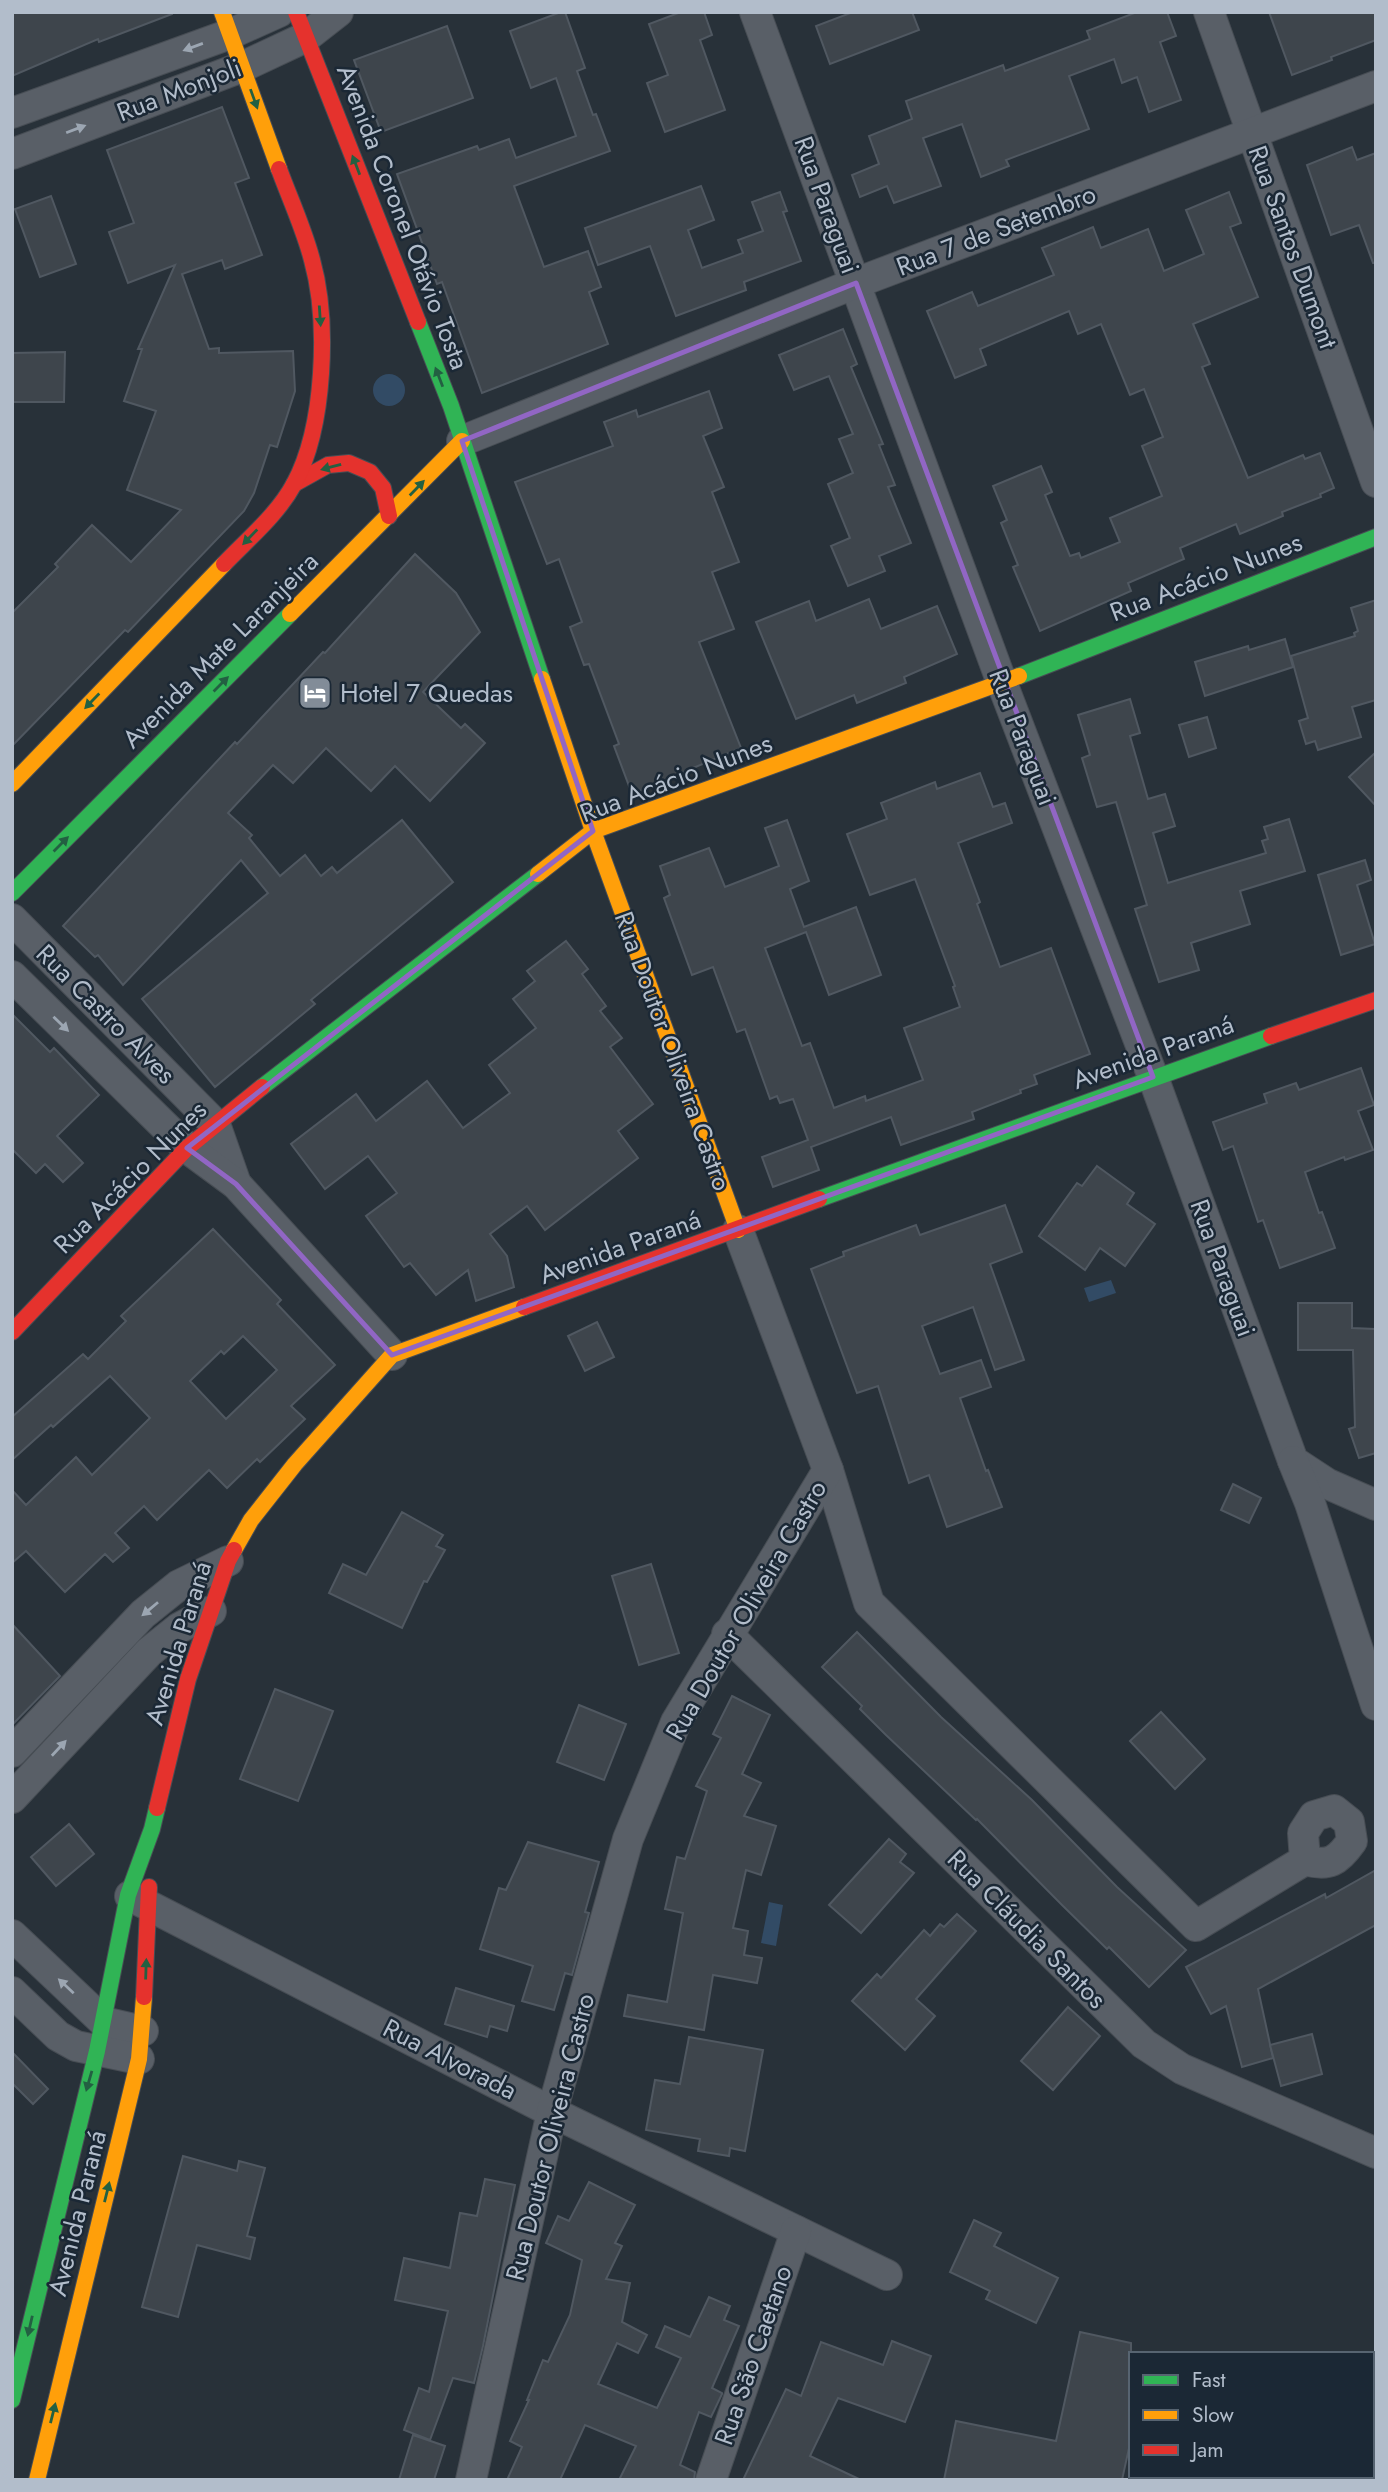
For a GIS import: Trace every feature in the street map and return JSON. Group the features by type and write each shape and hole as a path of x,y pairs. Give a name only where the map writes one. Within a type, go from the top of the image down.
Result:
{"street":[{"name":"Rua Monjoli","path":"12,113 226,23 279,12"},
{"name":"Rua Monjoli","path":"12,153 242,67 301,24 338,12"},
{"name":"Rua Paraguai","path":"755,12 1002,683 1153,1077 1310,1503 1376,1706"},
{"name":"Rua Santos Dumont","path":"1209,12 1376,482"},
{"path":"226,23 312,260 321,314 320,382 313,432 294,484"},
{"name":"Avenida Coronel Otávio Tosta","path":"301,24 462,441"},
{"name":"Rua 7 de Setembro","path":"462,441 856,283 1376,86"},
{"name":"Avenida Mate Laranjeira","path":"12,892 462,441"},
{"name":"Rua Doutor Oliveira Castro","path":"462,441 593,831 828,1470 676,1722 628,1839 552,2112 471,2480"},
{"path":"294,484 328,465 349,463 370,472 383,488 389,516"},
{"name":"Avenida Mate Laranjeira","path":"12,784 269,517 294,484"},
{"name":"Rua Acácio Nunes","path":"12,1332 187,1148 593,831 1002,683 1376,537"},
{"name":"Rua Castro Alves","path":"12,919 215,1124 236,1184"},
{"name":"Rua Castro Alves","path":"12,976 187,1148 236,1184 391,1355"},
{"name":"Avenida Paraná","path":"12,2400 104,2022 138,1899 188,1679 228,1561 251,1520 280,1482 391,1355 1153,1077 1376,1000"},
{"path":"1293,1461 1328,1484 1376,1505"},
{"path":"828,1470 869,1603 1196,1926 1306,1860"},
{"path":"12,1752 143,1614 179,1586 228,1561"},
{"path":"12,1798 149,1652 179,1628 211,1611"},
{"name":"Rua Cláudia Santos","path":"727,1634 1144,2044 1182,2069 1376,2153"},
{"name":"Avenida Paraná","path":"37,2480 141,2045 138,1899 152,1829"},
{"name":"Rua Alvorada","path":"138,1899 552,2112 887,2275"},
{"path":"12,1935 104,2022 141,2045"},
{"path":"12,1992 58,2036 76,2046 97,2051 141,2045"},
{"name":"Rua São Caetano","path":"710,2480 796,2231"}],"highlighted area":[{"path":"856,283 1153,1077 392,1355 236,1184 187,1148 593,831 462,441"}],"water":[{"path":"389,374 400,379 405,390 400,401 389,406 378,401 373,390 378,379"},
{"path":"1111,1280 1116,1293 1089,1302 1084,1288"},
{"path":"769,1902 783,1905 776,1946 761,1943"}],"building":[{"path":"12,12 172,14 99,42 98,39 12,76"},
{"path":"565,12 585,68 577,71 610,151 514,186 544,267 588,251 601,287 589,292 608,344 482,393 442,282 437,284 397,174 477,146 479,150 509,139 516,158 576,136 556,78 531,88 510,31"},
{"path":"681,12 704,12 712,35 700,40 725,110 665,132 647,83 668,75 649,24"},
{"path":"853,12 912,12 919,30 830,64 816,26"},
{"path":"1137,12 1167,12 1176,36 1160,42 1181,100 1149,112 1137,77 1122,83 1114,59 1069,76 1089,129 1006,160 1009,166 981,177 962,124 923,138 941,186 894,203 887,186 860,197 852,175 879,164 869,136 912,119 906,101 1003,65 1005,71 1090,39 1087,31"},
{"path":"1269,12 1376,12 1376,40 1292,75"},
{"path":"447,26 473,98 381,132 354,60"},
{"path":"222,107 249,178 235,183 262,255 225,269 222,260 182,274 209,349 219,348 219,353 293,351 295,391 277,447 270,445 254,493 244,511 128,632 125,630 12,746 12,613 58,567 55,564 92,525 131,562 181,510 127,490 156,411 124,401 142,349 138,349 175,265 128,283 109,232 134,223 107,150"},
{"path":"1352,147 1357,160 1376,153 1376,263 1373,263 1359,225 1331,235 1307,165"},
{"path":"701,186 714,220 688,230 702,268 743,253 738,240 763,231 752,202 780,192 787,211 783,212 801,261 744,282 746,290 676,316 650,246 598,265 585,228"},
{"path":"1229,192 1241,223 1230,227 1258,297 1193,324 1210,364 1202,367 1248,478 1303,455 1305,459 1320,453 1334,488 1320,494 1321,497 1282,512 1283,516 1240,534 1236,524 1180,548 1184,559 1128,583 1131,591 1040,631 1013,567 1018,565 1001,523 1007,520 993,486 1041,466 1052,492 1045,495 1070,556 1079,553 1081,558 1120,542 1110,518 1162,496 1142,446 1163,437 1144,389 1130,395 1101,324 1078,334 1069,311 980,349 986,365 955,378 927,311 972,292 978,306 1054,275 1042,248 1093,227 1101,248 1148,229 1164,271 1204,254 1186,210"},
{"path":"51,196 76,264 40,277 15,209"},
{"path":"843,329 857,364 851,367 883,444 879,445 895,485 888,487 911,543 879,556 885,571 848,586 831,546 850,538 828,484 853,473 839,439 853,434 829,376 794,390 779,355"},
{"path":"65,352 64,402 12,402 12,353"},
{"path":"709,391 722,428 703,436 724,487 712,492 739,562 712,572 734,629 699,642 741,748 632,794 614,746 619,744 589,664 584,665 570,627 582,622 559,559 547,564 515,482 613,446 604,422 636,410 638,417"},
{"path":"415,554 456,593 480,632 423,692 461,728 465,724 485,743 430,801 395,766 371,791 326,748 293,783 273,765 228,813 252,835 249,838 280,876 305,855 321,876 332,867 337,873 402,820 453,882 311,1000 315,1004 215,1087 142,999 268,893 241,860 123,985 98,955 95,957 63,926 235,742 237,744 323,652 325,653"},
{"path":"869,599 881,629 937,606 957,654 904,677 906,683 857,703 854,695 796,719 756,622 809,601 816,621"},
{"path":"1376,600 1376,700 1352,707 1361,737 1318,750 1315,741 1306,744 1299,721 1308,718 1291,656 1355,636 1354,633 1358,631 1351,608"},
{"path":"1285,639 1293,667 1205,696 1195,662 1248,646 1249,650"},
{"path":"1130,699 1140,733 1130,736 1148,799 1165,794 1175,826 1153,833 1168,883 1266,853 1262,841 1268,839 1264,827 1289,819 1305,871 1240,891 1250,924 1191,943 1199,970 1159,982 1135,909 1147,905 1116,802 1097,807 1082,758 1090,755 1078,715"},
{"path":"1207,717 1216,748 1189,757 1179,725"},
{"path":"1376,752 1376,806 1349,777"},
{"path":"980,773 993,807 1005,803 1012,823 958,843 1000,967 1051,948 1090,1054 1034,1075 1037,1084 972,1112 974,1119 901,1145 891,1117 811,1147 819,1170 773,1187 762,1157 808,1140 793,1099 780,1103 777,1096 770,1099 745,1029 737,1032 713,967 692,975 664,898 670,895 660,866 709,848 725,887 779,866 765,828 787,820 809,881 790,889 804,927 856,907 881,975 829,995 806,932 765,948 802,1046 810,1043 834,1108 865,1096 866,1101 923,1080 904,1028 960,1007 953,987 955,986 915,879 870,895 847,834 887,819 881,803 935,782 937,789"},
{"path":"1365,860 1371,880 1357,885 1375,944 1341,955 1318,875"},
{"path":"566,941 588,969 582,974 606,1006 600,1011 622,1038 610,1047 653,1104 618,1131 638,1158 545,1230 527,1206 490,1234 507,1256 514,1287 476,1301 468,1270 436,1295 410,1263 404,1267 366,1216 397,1193 368,1156 325,1189 291,1144 356,1094 376,1121 427,1081 463,1128 510,1093 489,1065 536,1028 513,999 535,981 527,971"},
{"path":"12,1014 50,1052 54,1048 99,1095 57,1136 83,1163 63,1182 45,1164 36,1173 12,1149"},
{"path":"1361,1068 1374,1105 1358,1111 1373,1150 1345,1160 1344,1157 1305,1172 1335,1248 1280,1268 1263,1220 1258,1222 1233,1146 1223,1150 1213,1122 1267,1103 1264,1094 1296,1083 1299,1090"},
{"path":"1097,1166 1134,1193 1127,1204 1155,1224 1125,1266 1100,1248 1085,1270 1039,1236 1077,1183 1082,1186"},
{"path":"1005,1205 1022,1252 990,1264 1024,1360 995,1370 973,1307 922,1326 940,1374 981,1360 991,1387 960,1398 1002,1507 947,1527 929,1475 909,1483 878,1386 857,1393 811,1269 844,1256 843,1252 916,1225 920,1235"},
{"path":"213,1229 281,1300 277,1304 335,1365 291,1406 305,1419 260,1462 257,1459 227,1488 209,1470 157,1520 144,1506 115,1533 129,1548 113,1562 105,1554 65,1592 26,1551 12,1563 12,1490 26,1505 76,1457 92,1475 150,1418 110,1376 12,1460 12,1417 83,1354 88,1359 126,1321 121,1316","holes":["243,1336 277,1370 226,1419 190,1381 221,1351 224,1354"]},
{"path":"1298,1303 1352,1303 1352,1328 1375,1329 1376,1453 1359,1458 1349,1429 1355,1427 1353,1350 1298,1350"},
{"path":"597,1322 614,1357 585,1371 568,1336"},
{"path":"1233,1484 1261,1498 1249,1523 1221,1510"},
{"path":"402,1512 443,1535 436,1546 445,1550 427,1582 424,1581 402,1628 329,1593 343,1564 366,1575"},
{"path":"651,1564 679,1653 639,1665 612,1576"},
{"path":"12,1624 60,1676 12,1725"},
{"path":"857,1632 941,1717 1032,1800 1117,1887 1186,1950 1149,1987 1109,1947 1107,1949 977,1819 886,1735 860,1709 862,1706 822,1667"},
{"path":"275,1689 333,1711 298,1801 240,1779"},
{"path":"732,1696 770,1715 742,1774 761,1783 744,1816 776,1826 761,1875 746,1870 733,1928 748,1931 744,1955 762,1958 757,1983 713,1975 704,2030 624,2016 628,1995 667,2002 683,1913 665,1909 677,1857 685,1859 707,1791 696,1786 721,1738 713,1734"},
{"path":"579,1705 626,1724 604,1780 557,1762"},
{"path":"1161,1712 1205,1759 1175,1789 1130,1741"},
{"path":"69,1824 94,1854 56,1886 31,1857"},
{"path":"889,1839 906,1854 900,1862 914,1873 861,1933 829,1905"},
{"path":"528,1842 599,1862 585,1912 589,1913 572,1975 565,1973 554,2010 522,2001 533,1966 480,1949 499,1888 506,1890"},
{"path":"1376,1870 1376,1925 1258,1989 1273,2058 1242,2067 1226,2006 1211,2014 1186,1967 1325,1894 1326,1898"},
{"path":"957,1914 976,1931 916,1999 935,2016 905,2050 852,2001 877,1974 881,1978 924,1930 930,1936 940,1924 944,1927"},
{"path":"456,1988 514,2006 507,2031 490,2026 487,2037 445,2024"},
{"path":"1068,2007 1100,2036 1053,2090 1021,2061"},
{"path":"1312,2034 1322,2074 1281,2086 1270,2045"},
{"path":"689,2037 763,2050 745,2151 730,2148 729,2156 698,2151 700,2139 646,2130 655,2080 680,2084"},
{"path":"12,2052 48,2089 33,2104 12,2083"},
{"path":"183,2156 237,2171 239,2161 265,2168 247,2236 255,2238 250,2259 197,2245 178,2317 142,2307"},
{"path":"485,2179 515,2185 483,2346 474,2383 453,2378 430,2440 404,2430 419,2388 429,2392 448,2311 395,2300 404,2258 450,2268 460,2213 477,2216"},
{"path":"589,2182 635,2205 615,2243 622,2246 606,2279 630,2283 622,2322 647,2335 638,2353 617,2343 598,2384 657,2408 681,2358 656,2347 665,2326 690,2337 709,2297 730,2306 724,2320 739,2326 712,2388 722,2394 711,2417 699,2412 680,2465 695,2472 694,2480 619,2480 636,2446 585,2425 560,2480 507,2480 522,2447 510,2441 529,2400 543,2360 548,2362 570,2315 582,2260 546,2243 558,2216 569,2221"},
{"path":"974,2220 1001,2233 994,2246 1058,2278 1036,2323 986,2299 990,2291 950,2272"},
{"path":"1080,2332 1131,2343 1129,2448 1122,2480 944,2480 956,2421 1056,2441"},
{"path":"892,2341 931,2356 905,2422 838,2398 810,2456 861,2480 743,2480 786,2389 801,2396 821,2342 883,2365"},
{"path":"413,2435 445,2446 434,2480 399,2480"}],"traffic: fast":[{"path":"418,322 451,406 542,679"},
{"path":"1019,676 1376,537"},
{"path":"12,893 290,614"},
{"path":"262,1087 538,874"},
{"path":"819,1199 1271,1036"},
{"path":"12,2400 97,2051 128,1895 157,1808"}],"traffic: slow":[{"path":"222,12 279,169"},
{"path":"290,614 462,441"},
{"path":"12,784 224,564"},
{"path":"538,874 593,831 1019,676"},
{"path":"542,679 593,831 738,1230"},
{"path":"234,1550 251,1520 295,1464 392,1355 524,1307"},
{"path":"37,2480 139,2059 144,1997"}],"traffic: jam":[{"path":"296,12 418,322"},
{"path":"224,564 271,516 294,484 304,461 318,404 322,343 317,285 305,237 279,169"},
{"path":"294,484 328,465 349,463 370,472 383,488 389,516"},
{"path":"1271,1036 1376,1000"},
{"path":"12,1332 187,1148 262,1087"},
{"path":"524,1307 819,1199"},
{"path":"157,1808 188,1679 234,1550"},
{"path":"144,1997 149,1887"}],"place":[{"name":"Hotel 7 Quedas","path":"315,693"}]}
